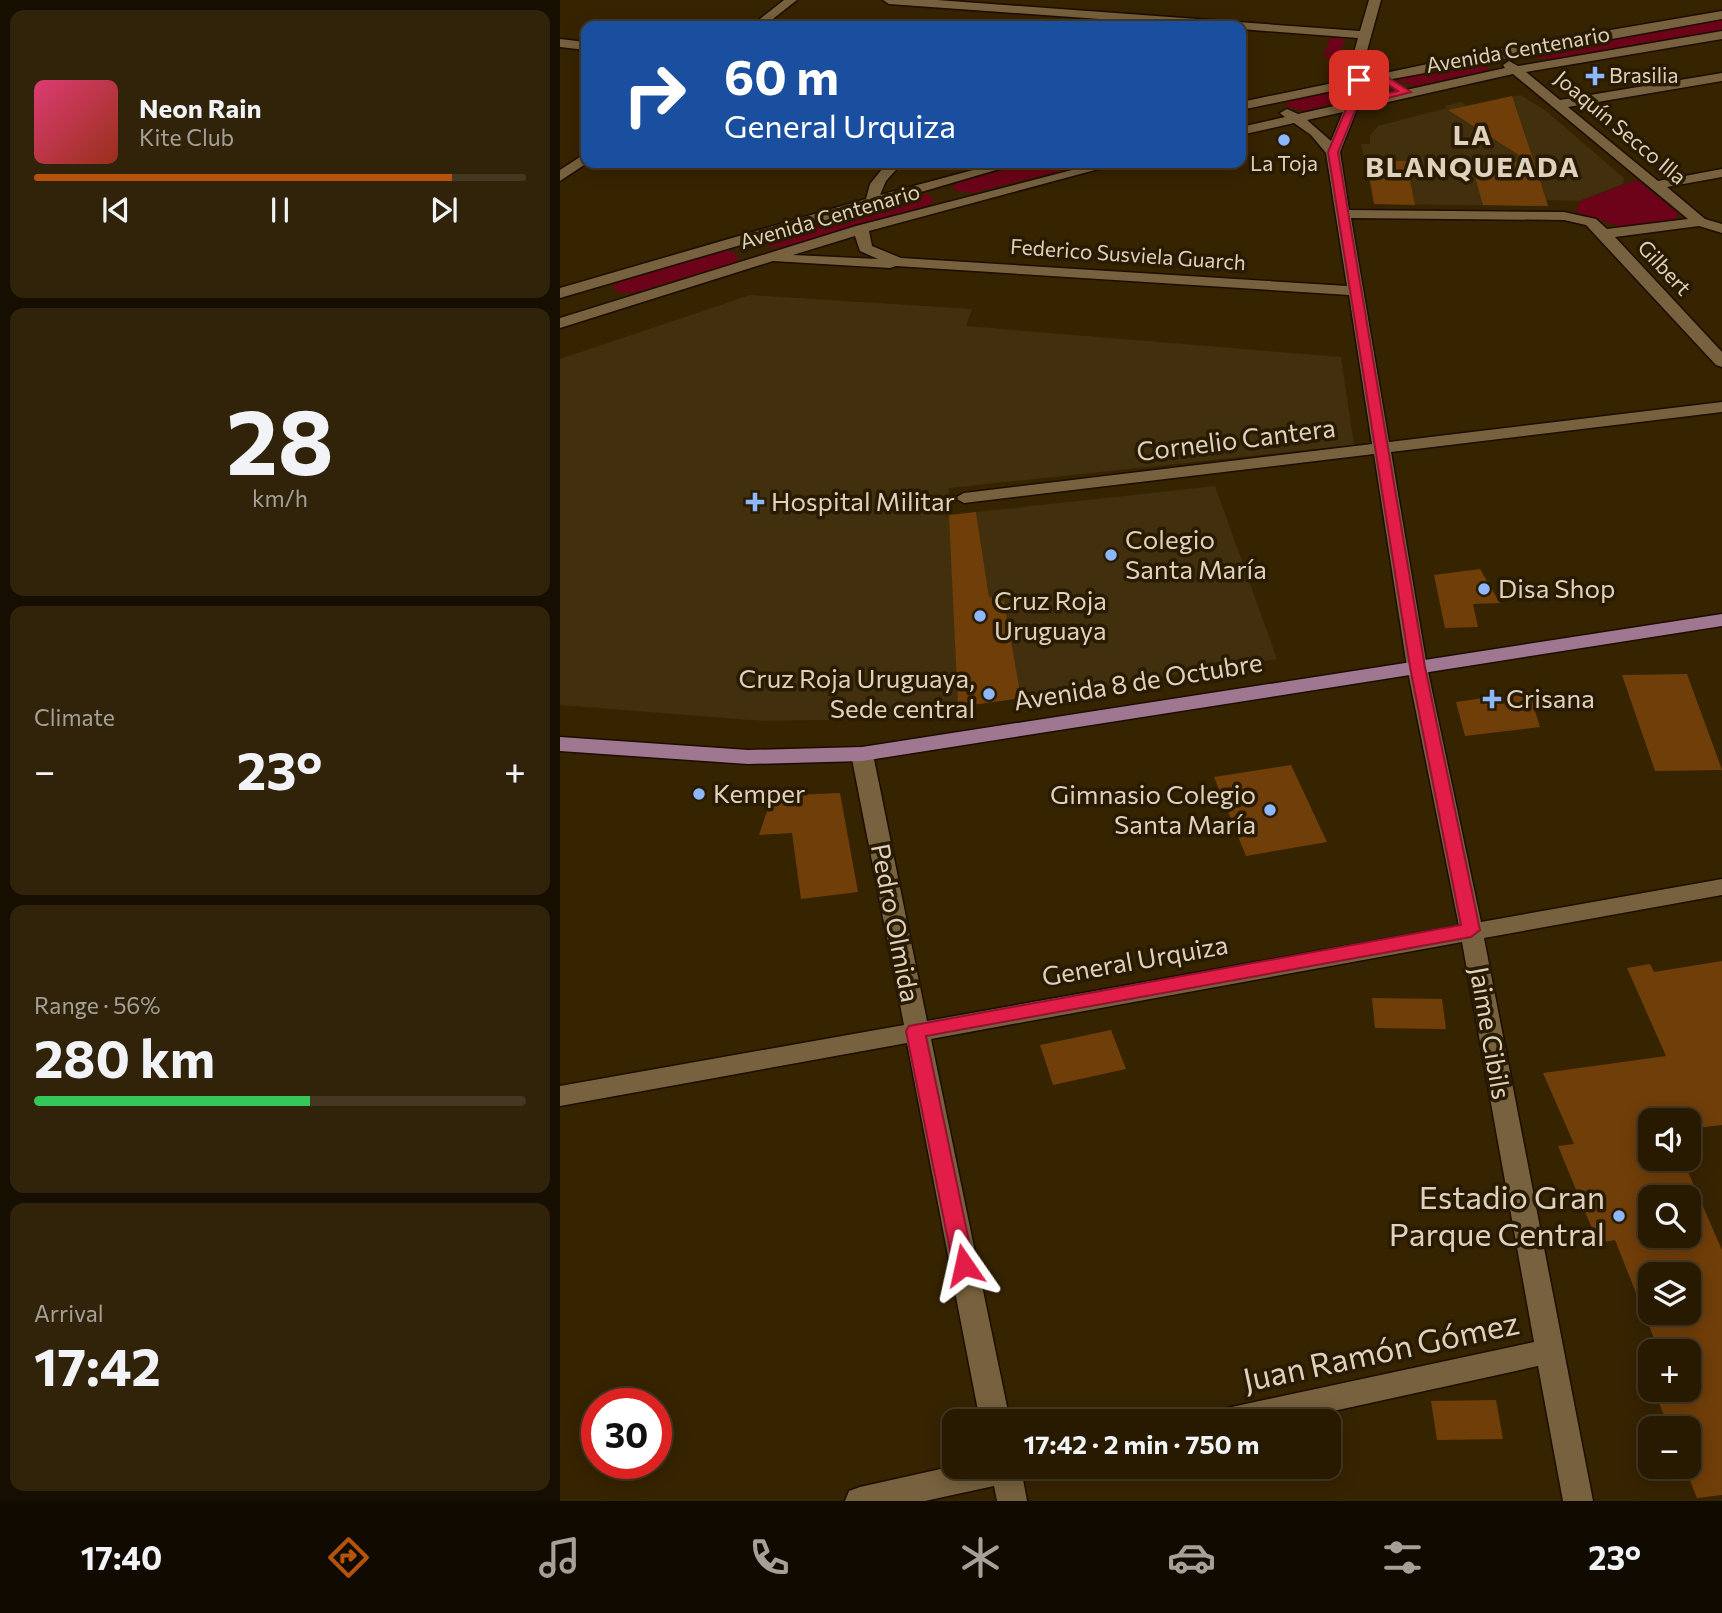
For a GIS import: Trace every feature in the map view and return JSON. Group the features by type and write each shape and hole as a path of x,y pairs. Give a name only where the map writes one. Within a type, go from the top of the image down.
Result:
{"main road":[{"name":"Avenida 8 de Octubre","path":"560,744 710,757 793,760 862,754 1722,620"}],"street":[{"path":"764,21 791,0"},
{"path":"890,0 1174,21"},
{"path":"1042,21 1063,0"},
{"path":"1375,0 1358,59 1406,92"},
{"name":"Avenida Centenario","path":"1246,105 1494,54 1722,15"},
{"path":"1246,26 1365,35"},
{"name":"Avenida Centenario","path":"1246,130 1406,92 1516,70 1722,35"},
{"path":"560,43 581,45"},
{"name":"Joaquín Secco Illa","path":"1494,54 1559,104 1700,222 1722,229"},
{"path":"1559,104 1722,77"},
{"path":"1269,100 1316,132 1333,152 1353,104"},
{"name":"Jaime Cibils","path":"1333,152 1417,667 1471,930 1578,1501"},
{"path":"560,177 581,161"},
{"path":"873,200 873,192 880,178 890,168"},
{"name":"Avenida Centenario","path":"560,293 873,200 993,168"},
{"name":"Avenida Centenario","path":"560,322 861,229 1094,168"},
{"path":"1657,186 1722,173"},
{"path":"931,184 953,203"},
{"path":"1343,214 1575,217 1594,223 1604,234 1700,222"},
{"name":"Federico Susviela Guarch","path":"861,229 864,248 898,262"},
{"name":"Gilbert","path":"1604,234 1722,362"},
{"path":"738,239 763,258"},
{"name":"Federico Susviela Guarch","path":"763,258 886,265 898,262 1356,291"},
{"name":"Cornelio Cantera","path":"964,498 1382,450 1722,407"},
{"name":"Pedro Olmida","path":"862,754 993,1409"},
{"name":"General Urquiza","path":"560,1096 1471,930 1722,887"},
{"name":"Juan Ramón Gómez","path":"1282,1409 1549,1351"},
{"path":"860,1501 957,1479"},
{"path":"1011,1479 1012,1501"}],"shaded area":[{"path":"1722,19 1722,31 1557,59 1536,58 1530,53"},
{"path":"1331,36 1345,40 1338,57 1345,59 1360,76 1334,81 1326,75 1336,58 1323,57"},
{"path":"1475,63 1486,66 1488,70 1416,86 1397,81 1402,76"},
{"path":"1374,84 1384,91 1303,111 1286,106 1290,100"},
{"path":"1521,95 1546,111 1624,178 1623,184 1579,201 1547,200 1548,206 1374,204 1361,144 1370,144 1370,135 1378,126 1461,102 1467,106"},
{"path":"1014,168 1072,168 972,193 953,190 955,183"},
{"path":"1637,180 1678,213 1673,221 1621,227 1576,212 1580,201"},
{"path":"927,194 934,200 929,205 785,247 769,247 762,242 771,234 913,195"},
{"path":"718,250 731,251 739,257 733,263 633,293 620,293 612,288 620,280"},
{"name":"Hospital Militar","path":"750,295 972,309 966,326 1341,357 1354,445 949,488 958,707 881,719 763,721 560,705 560,359"},
{"name":"Colegio Santa María","path":"1215,486 1277,659 1021,698 989,597 976,512"}],"building":[{"path":"1512,96 1548,206 1483,205 1471,162 1530,162 1448,110"},
{"path":"1367,161 1406,161 1415,205 1374,204"},
{"name":"Cruz Roja Uruguaya","path":"976,512 989,597 1004,601 1021,698 958,707 949,515"},
{"path":"1480,569 1500,603 1473,604 1478,627 1445,628 1434,575"},
{"path":"1687,674 1722,770 1655,771 1622,675"},
{"path":"1529,691 1540,727 1465,736 1456,702"},
{"name":"Gimnasio Colegio Santa María","path":"1291,765 1327,842 1246,856 1214,777"},
{"path":"840,793 858,892 801,899 792,833 759,835 772,796"},
{"name":"Estadio Gran Parque Central","path":"1722,961 1722,1125 1701,1128 1701,1108 1638,1108 1638,1171 1688,1171 1694,1185 1638,1185 1638,1248 1701,1248 1701,1202 1722,1250 1722,1495 1697,1498 1689,1479 1701,1479 1701,1416 1664,1416 1659,1402 1701,1402 1701,1339 1654,1339 1649,1325 1701,1325 1701,1262 1638,1262 1638,1298 1615,1240 1598,1243 1558,1146 1574,1144 1543,1073 1666,1056 1627,968 1650,964 1654,972"},
{"path":"1372,998 1442,999 1446,1029 1375,1028"},
{"path":"1111,1030 1126,1069 1053,1085 1040,1045"},
{"path":"1496,1400 1503,1439 1437,1440 1431,1401"}],"place":[{"name":"Brasilia","path":"1595,76"},
{"name":"La Toja","path":"1284,140"},
{"name":"Hospital Militar","path":"755,502"},
{"name":"Colegio Santa María","path":"1111,555"},
{"name":"Disa Shop","path":"1484,589"},
{"name":"Cruz Roja Uruguaya","path":"980,616"},
{"name":"Cruz Roja Uruguaya, Sede central","path":"989,694"},
{"name":"Crisana","path":"1492,699"},
{"name":"Kemper","path":"699,794"},
{"name":"Gimnasio Colegio Santa María","path":"1270,810"},
{"name":"Estadio Gran Parque Central","path":"1619,1216"}],"district":[{"name":"LA BLANQUEADA","path":"1473,151"}],"route":[{"path":"964,1265 916,1031 1471,930 1417,667 1333,152 1353,104 1406,92 1381,76 1359,80"}]}
